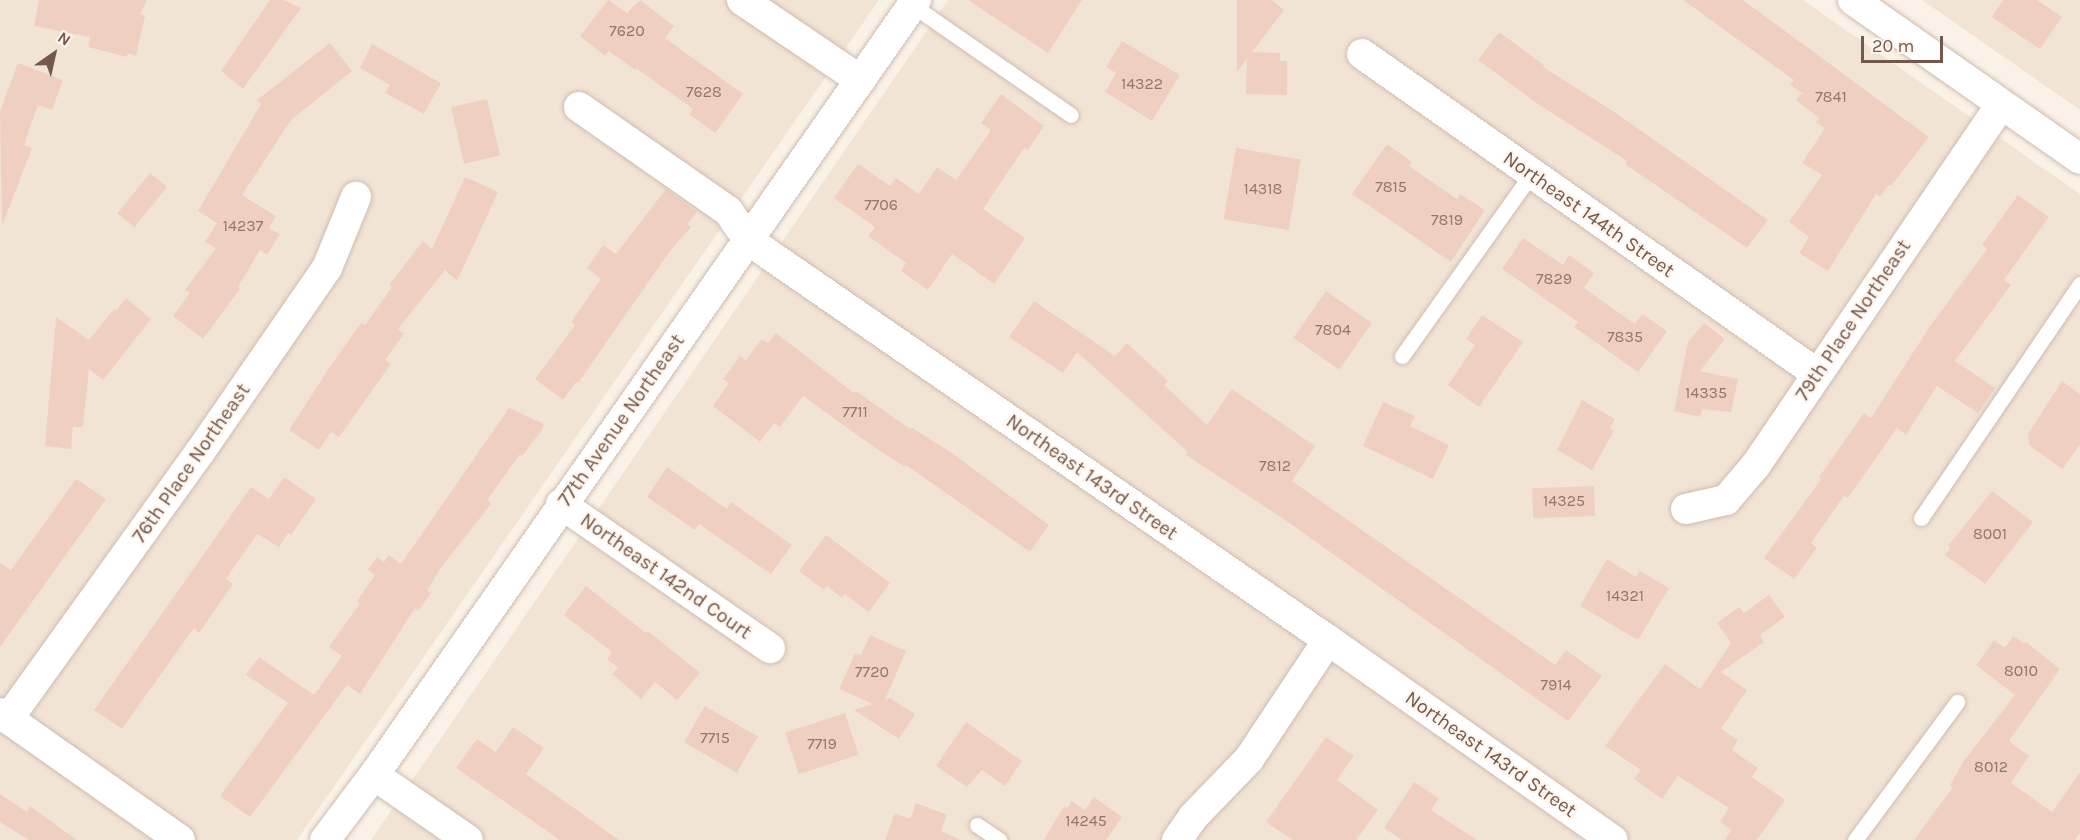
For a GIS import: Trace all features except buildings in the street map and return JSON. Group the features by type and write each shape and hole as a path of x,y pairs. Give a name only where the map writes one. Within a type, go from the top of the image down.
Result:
{"street":[{"path":"742,0 860,80"},
{"path":"1852,0 2080,159"},
{"name":"77th Avenue Northeast","path":"324,840 374,775 561,504 914,2"},
{"name":"Northeast 144th Street","path":"1362,54 1816,373"},
{"name":"79th Place Northeast","path":"1686,509 1726,500 1756,465 1816,373 2001,104"},
{"name":"Northeast 143rd Street","path":"579,107 728,211 748,240 1328,640 1613,840"},
{"name":"76th Place Northeast","path":"4,716 200,452 327,268 356,197"},
{"name":"Northeast 142nd Court","path":"561,504 770,648"},
{"path":"1177,840 1193,817 1249,759 1328,640"},
{"path":"4,716 180,840"},
{"path":"374,775 468,840"}],"lane":[{"path":"914,2 1071,115"},
{"path":"1402,356 1532,173"},
{"path":"1921,518 2080,284"},
{"path":"1855,840 1957,702"},
{"path":"977,825 999,840"}],"shaded area":[{"path":"0,0 879,0 297,840 0,840"},
{"path":"948,0 1803,0 2080,194 2080,840 371,840"},
{"path":"1922,0 2080,0 2080,110"}]}
